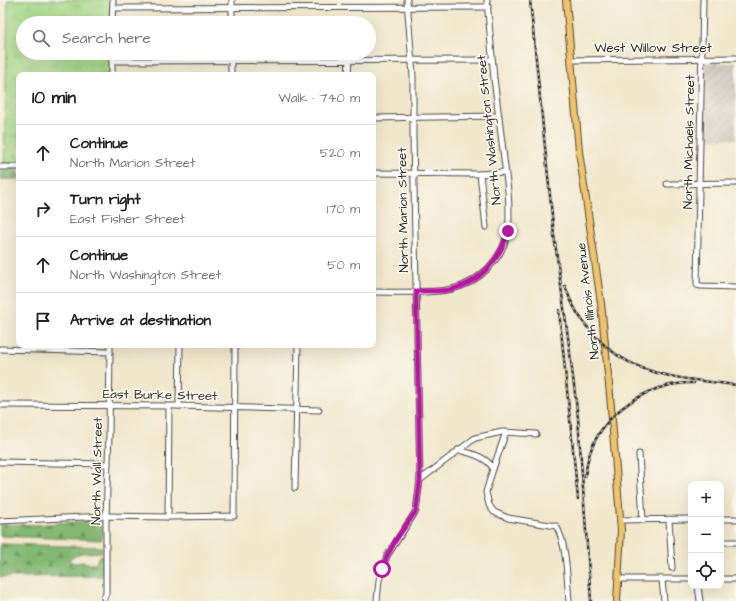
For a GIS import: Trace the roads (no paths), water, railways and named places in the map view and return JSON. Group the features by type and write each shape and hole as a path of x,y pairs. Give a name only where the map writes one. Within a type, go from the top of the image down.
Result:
{"main road":[{"name":"North Illinois Avenue","path":"566,0 579,151 602,310 610,395 620,520 617,601"}],"street":[{"path":"112,16 113,0"},
{"path":"232,0 232,16"},
{"name":"North Marion Street","path":"377,601 379,580 387,556 416,511 420,480 412,59 407,0"},
{"name":"North Washington Street","path":"376,292 438,291 453,289 467,284 477,278 488,268 503,246 508,231 509,209 492,60 487,0"},
{"name":"North Michaels Street","path":"704,0 698,285 736,287"},
{"path":"113,8 488,7"},
{"name":"West Willow Street","path":"571,60 736,58"},
{"path":"231,60 231,72"},
{"path":"112,72 112,61 349,60 348,72"},
{"path":"376,60 492,60"},
{"path":"376,118 499,116"},
{"path":"0,167 16,167"},
{"path":"376,173 480,174 505,172"},
{"path":"480,174 486,226"},
{"path":"667,184 736,183"},
{"name":"North Wall Street","path":"104,598 106,593 106,516 110,348"},
{"path":"179,406 180,348"},
{"path":"0,521 106,516 234,516 236,408 235,348"},
{"path":"295,488 298,348"},
{"path":"0,349 110,352"},
{"name":"East Burke Street","path":"0,405 179,406 319,410"},
{"path":"168,517 169,407"},
{"path":"420,480 475,438 502,432 536,434"},
{"path":"506,432 486,492 489,506 494,512 508,518 556,526 560,532 563,542 569,601"},
{"path":"458,450 477,455 491,464 493,469"},
{"path":"639,454 643,520"},
{"path":"0,462 108,464"},
{"path":"620,520 688,519"},
{"path":"724,519 736,519"},
{"path":"669,520 672,568"},
{"path":"724,542 736,542"},
{"path":"619,579 688,579"},
{"path":"662,579 664,601"},
{"path":"724,579 736,579"},
{"path":"698,589 700,601"}],"railway":[{"path":"530,0 554,235 578,418 591,601"},
{"path":"565,286 570,300 585,325 594,336 605,346 629,362 664,375 736,385"},
{"path":"559,310 578,499"},
{"path":"585,477 588,458 595,440 616,413 644,394 677,384 694,383"}]}
